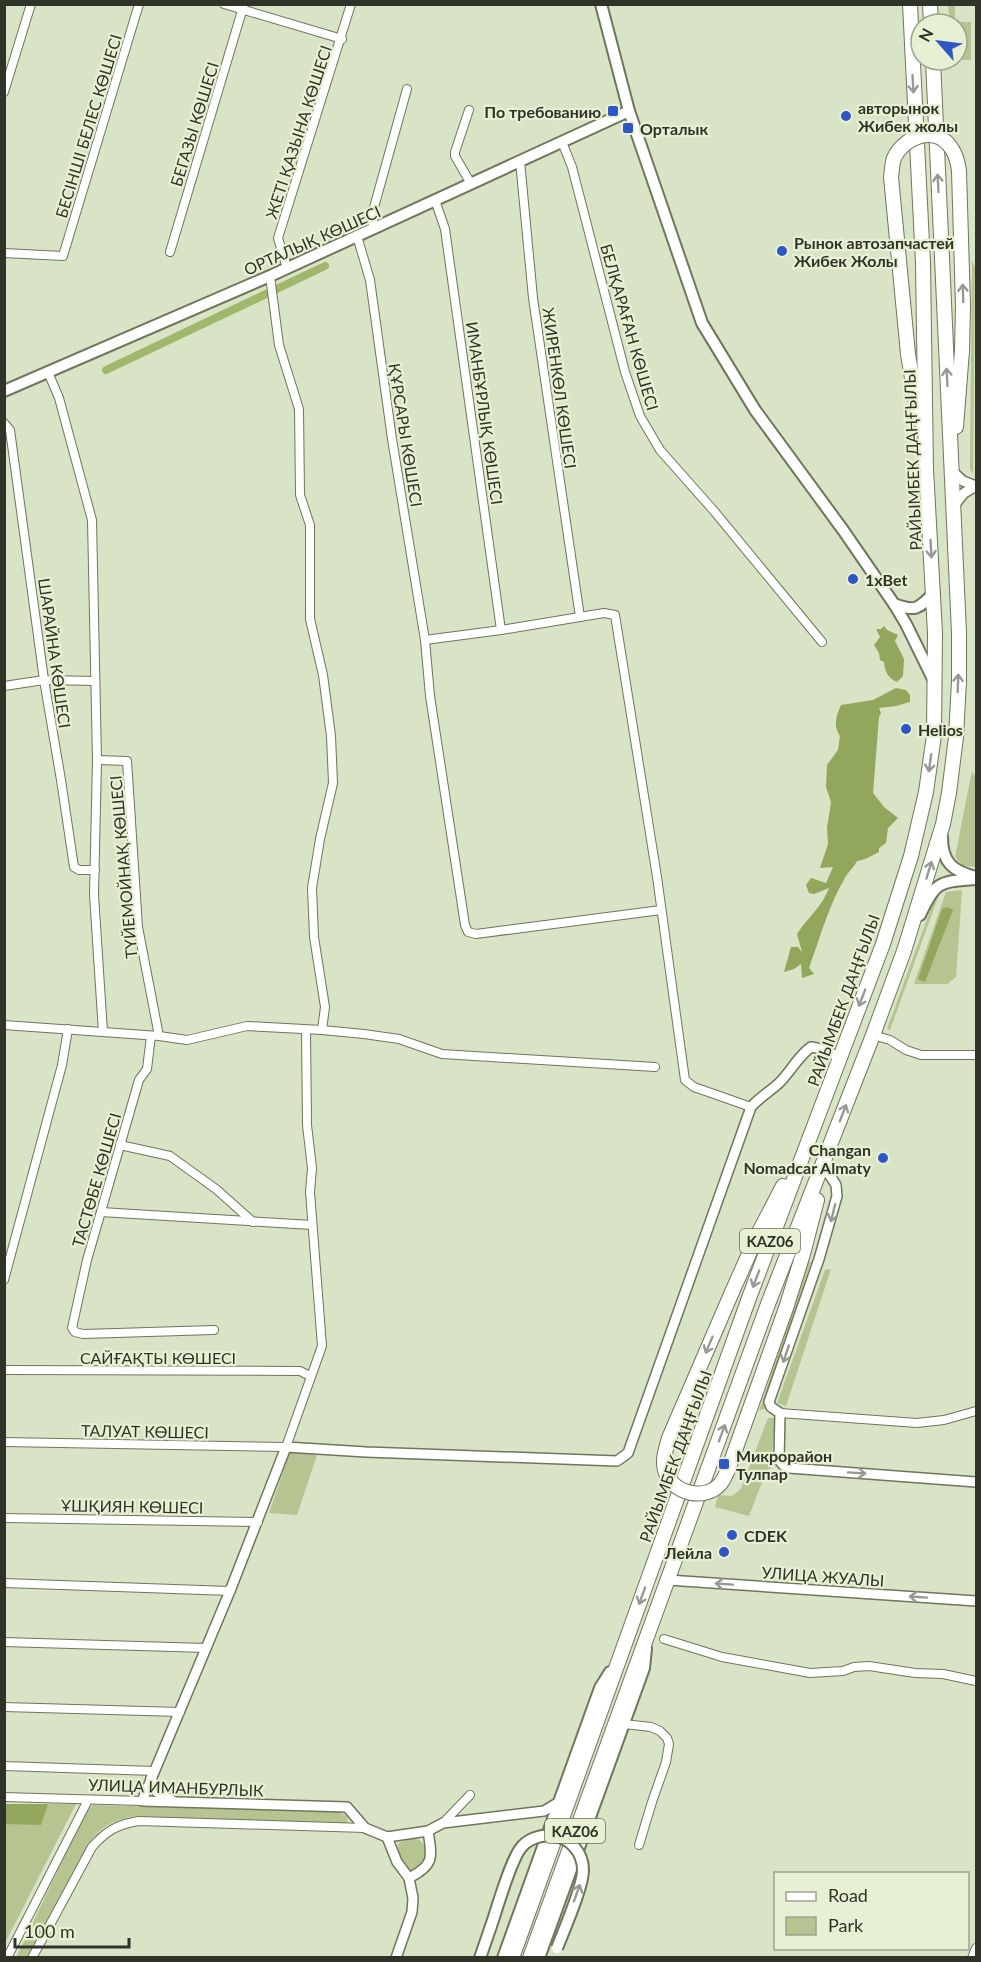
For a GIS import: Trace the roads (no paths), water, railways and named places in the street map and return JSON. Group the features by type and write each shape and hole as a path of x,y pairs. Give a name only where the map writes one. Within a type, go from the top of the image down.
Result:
{"highway":[{"name":"РАЙЫМБЕК ДАҢҒЫЛЫ","path":"512,1958 745,1309 883,944 911,856 926,792 934,735 934,593 926,469 923,263 910,4"},
{"name":"KАZ06","path":"530,1958 768,1304 904,951 943,824 956,737 959,681 934,72"},
{"path":"926,469 908,354 892,169 893,160 900,147 910,139 926,135 940,138 949,144 957,158 959,171 962,351 951,470"},
{"path":"811,1134 757,1236 669,1438 664,1456 665,1471 671,1482 683,1491 695,1494 709,1492 721,1483 728,1470 786,1308 803,1254 832,1142"}],"main road":[{"path":"601,4 629,111 702,323 755,410 849,538 894,604 935,684"},
{"name":"ОРТАЛЫҚ КӨШЕСІ","path":"4,391 270,276 629,111"},
{"path":"894,604 909,610 916,609 934,593"},
{"path":"943,824 944,857 950,866 976,878"},
{"path":"904,951 937,885 976,878"},
{"path":"539,1958 644,1668 648,1632"},
{"path":"503,1958 600,1688 621,1654"},
{"path":"480,1958 514,1861 521,1848 530,1840 541,1836 565,1839 574,1846 581,1858 583,1871 581,1884 556,1953"}],"street":[{"path":"4,92 32,4"},
{"name":"БЕСІНШІ БЕЛЕС КӨШЕСІ","path":"4,253 63,256 139,4"},
{"path":"224,4 243,7 342,39"},
{"name":"ЖЕТІ ҚАЗЫНА КӨШЕСІ","path":"287,268 279,238 351,4"},
{"name":"БЕГАЗЫ КӨШЕСІ","path":"170,252 243,7"},
{"path":"373,229 373,211 407,89"},
{"path":"468,110 455,156 471,184"},
{"name":"БЕЛҚАРАҒАН КӨШЕСІ","path":"562,142 572,167 623,362 640,416 660,450 714,511 822,642"},
{"name":"ЖИРЕНКӨЛ КӨШЕСІ","path":"520,161 533,298 580,617"},
{"name":"ИМАНБҰРЛЫҚ КӨШЕСІ","path":"435,200 445,229 501,630"},
{"name":"ҚҰРСАРЫ КӨШЕСІ","path":"357,236 370,280 392,440 425,640 430,696 465,925 468,932 476,934 661,910"},
{"path":"270,276 279,345 299,409 300,495 310,525 310,619 323,675 331,736 333,783 312,888 314,937 325,1007 322,1030"},
{"name":"ТҮЙЕМОЙНАҚ КӨШЕСІ","path":"48,372 59,398 92,520 96,760 95,870 97,961 103,1032"},
{"name":"ШАРАЙНА КӨШЕСІ","path":"4,423 10,430 44,680 62,780 74,867 79,870 95,870"},
{"path":"951,470 963,481 976,486"},
{"path":"952,507 964,493 976,486"},
{"path":"425,640 580,617 612,614 616,618 685,1080 694,1087 751,1107"},
{"path":"4,686 44,680 95,681"},
{"name":"ТҮЙЕМОЙНАҚ КӨШЕСІ","path":"96,760 127,761 138,927 155,1036"},
{"path":"4,1025 187,1040 248,1026 322,1030 399,1040 442,1054 655,1066"},
{"path":"4,1280 62,1065 68,1029"},
{"path":"142,1801 258,1521 322,1346 310,1192 312,1168 307,1125 306,1030"},
{"path":"873,1035 921,1055 976,1055"},
{"name":"ТАСТӨБЕ КӨШЕСІ","path":"155,1036 147,1069 139,1080 120,1145 72,1328 75,1332 83,1334 214,1330"},
{"path":"286,1447 617,1461 628,1453 751,1107 778,1084 802,1054 811,1047 840,1057"},
{"path":"120,1145 170,1156 216,1189 254,1222"},
{"path":"825,1168 836,1185 837,1196 819,1259 770,1402 771,1407 780,1413 917,1423 945,1420 976,1411"},
{"path":"101,1212 312,1226"},
{"path":"803,1254 819,1259"},
{"name":"САЙҒАҚТЫ КӨШЕСІ","path":"4,1370 300,1371 310,1376"},
{"path":"780,1413 779,1460 783,1466 976,1482"},
{"name":"ТАЛУАТ КӨШЕСІ","path":"4,1442 286,1447"},
{"name":"ҰШҚИЯН КӨШЕСІ","path":"4,1518 258,1521"},
{"name":"УЛИЦА ЖУАЛЫ","path":"668,1580 976,1601"},
{"path":"4,1583 230,1591"},
{"path":"664,1639 722,1657 810,1673 843,1671 868,1666 915,1673 944,1674 976,1681"},
{"path":"4,1642 206,1648"},
{"path":"4,1707 180,1712"},
{"path":"624,1724 651,1727 660,1731 667,1738 670,1749 639,1845"},
{"path":"4,1766 153,1775"},
{"path":"153,1775 157,1792 175,1802"},
{"path":"32,1958 92,1847 101,1836 124,1823 139,1821 365,1828 387,1837 428,1832 443,1823 470,1795"},
{"name":"УЛИЦА ИМАНБУРЛЫК","path":"4,1797 347,1808 365,1828"},
{"path":"7,1958 88,1800"},
{"path":"443,1823 544,1811 559,1802"},
{"path":"535,1812 551,1825"},
{"path":"409,1878 425,1869 431,1860 428,1832"},
{"path":"387,1837 397,1862 409,1878 413,1898 412,1912 396,1958"},
{"path":"972,1958 976,1948"}],"waterway":[{"path":"106,370 325,266"}],"place":[{"name":"По требованию","path":"613,111"},
{"name":"авторынок Жибек жолы","path":"846,116"},
{"name":"Орталык","path":"628,128"},
{"name":"Рынок автозапчастей Жибек Жолы","path":"782,251"},
{"name":"1xBet","path":"853,579"},
{"name":"Helios","path":"906,729"},
{"name":"Changan Nomadcar Almaty","path":"883,1158"},
{"name":"Микрорайон Тулпар","path":"724,1464"},
{"name":"CDEK","path":"732,1535"},
{"name":"Лейла","path":"724,1552"}]}
